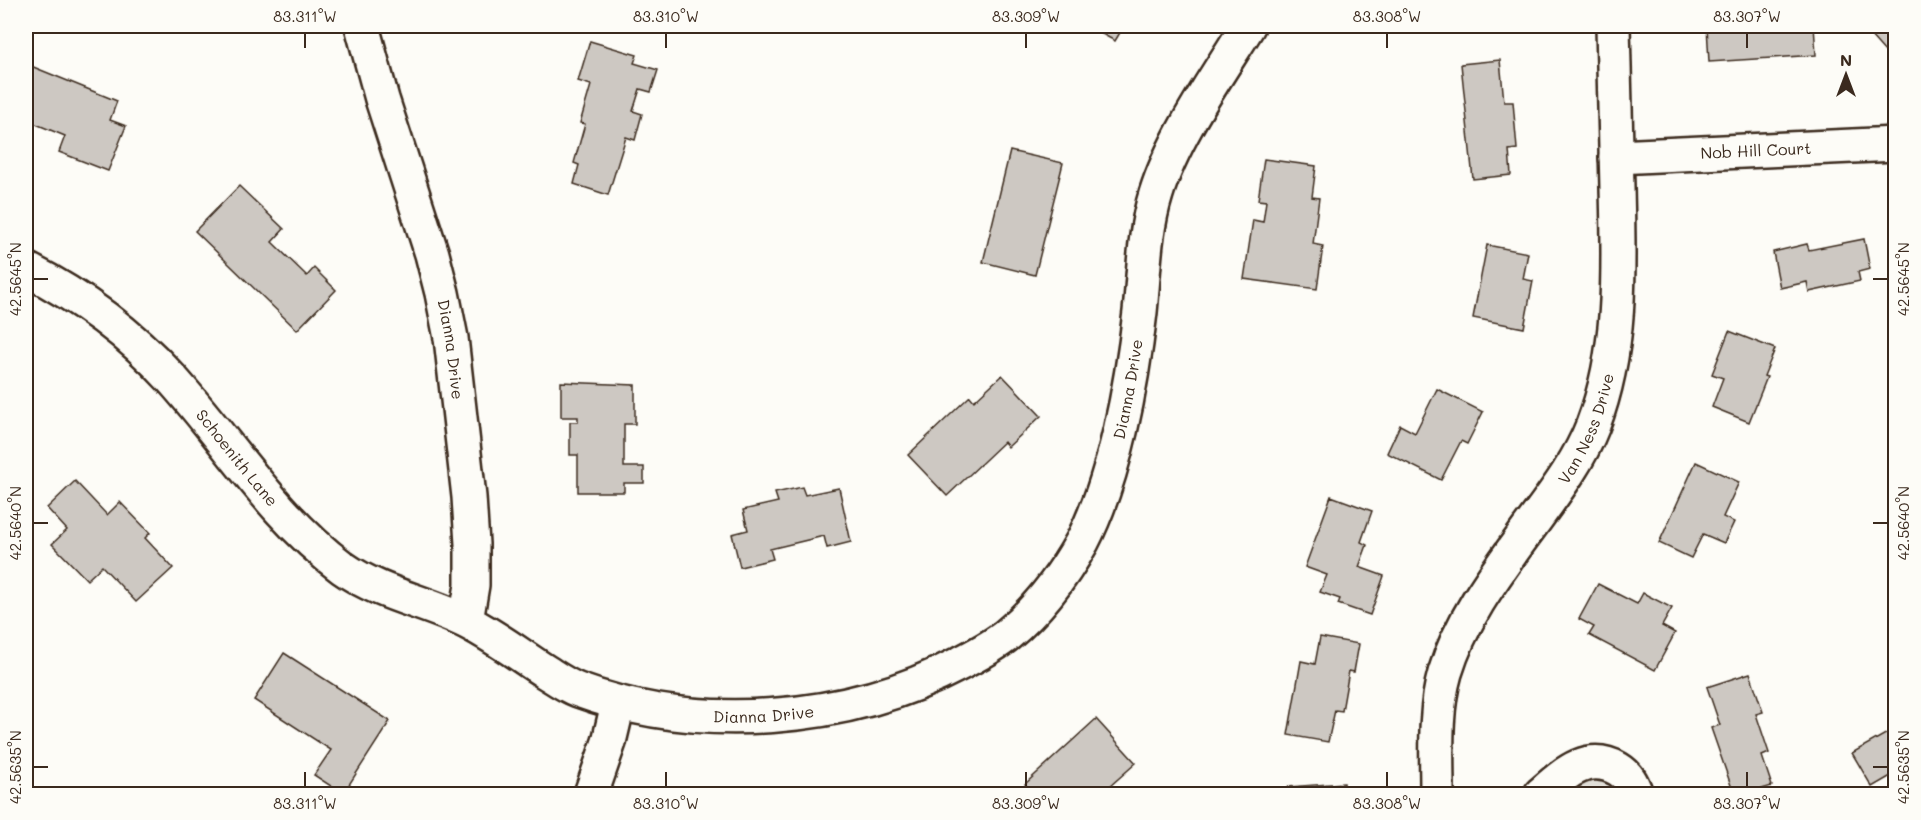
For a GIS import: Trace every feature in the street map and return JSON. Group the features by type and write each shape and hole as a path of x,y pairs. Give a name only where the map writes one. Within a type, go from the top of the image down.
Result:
{"street":[{"name":"Dianna Drive","path":"362,26 382,99 432,254 451,338 472,544 472,585 466,621 496,638 571,688 618,704 670,712 748,716 797,713 851,704 897,692 933,678 1006,635 1039,604 1065,571 1084,538 1105,484 1132,372 1149,222 1156,194 1166,166 1187,126 1248,26"},
{"name":"Van Ness Drive","path":"1437,795 1440,707 1445,674 1458,639 1491,580 1553,495 1581,451 1600,406 1615,336 1618,297 1612,26"},
{"name":"Nob Hill Court","path":"1616,157 1896,144"},
{"name":"Schoenith Lane","path":"26,269 88,305 135,342 171,378 276,504 318,547 346,570 373,585 466,621"},
{"path":"591,795 609,742 618,704"},
{"path":"1541,795 1571,770 1584,763 1600,762 1625,773 1636,795"}],"shaded area":[{"path":"1597,777 1610,783 1619,794 1574,794 1583,783"}],"building":[{"path":"1087,26 1124,26 1115,41"},
{"path":"1707,26 1814,26 1816,55 1709,62"},
{"path":"1862,26 1896,26 1896,45 1886,53"},
{"path":"590,41 637,55 634,63 658,70 651,92 640,89 633,111 642,114 635,140 626,137 608,195 574,184 579,165 574,163 585,124 580,123 591,85 578,81"},
{"path":"1500,60 1504,102 1513,102 1517,149 1509,150 1511,175 1473,179 1461,64"},
{"path":"26,64 117,101 110,120 126,126 108,171 59,152 65,136 26,120"},
{"path":"1010,151 1063,163 1035,275 983,262"},
{"path":"1264,159 1316,166 1312,197 1319,198 1313,244 1323,246 1317,289 1244,279 1253,220 1263,222 1266,201 1258,200"},
{"path":"239,186 284,229 272,242 307,276 314,268 336,290 297,330 195,231"},
{"path":"1864,239 1870,269 1858,272 1860,281 1809,292 1807,282 1780,288 1773,252 1807,244 1809,250"},
{"path":"1487,245 1528,253 1523,279 1533,281 1524,328 1473,318"},
{"path":"1729,331 1775,349 1764,376 1767,377 1749,422 1712,407 1723,378 1712,374"},
{"path":"1002,375 1041,416 1008,447 1004,442 947,496 908,455 970,396 974,401"},
{"path":"561,382 635,385 635,424 624,424 624,467 644,467 644,483 624,483 624,492 578,492 578,455 570,455 570,422 578,422 578,417 561,417"},
{"path":"1437,389 1483,412 1467,444 1461,441 1441,480 1387,453 1400,425 1415,433"},
{"path":"1696,462 1739,482 1723,517 1734,522 1724,543 1703,534 1691,558 1659,543"},
{"path":"75,481 107,515 120,502 150,533 145,538 173,568 136,602 102,566 87,580 52,544 67,530 47,508"},
{"path":"802,487 805,495 839,488 851,542 827,548 824,536 770,549 773,559 740,567 732,534 748,530 743,510 778,502 775,493"},
{"path":"1331,496 1372,511 1361,542 1367,545 1359,567 1384,576 1370,615 1338,604 1340,599 1320,592 1327,575 1305,567"},
{"path":"1598,584 1637,604 1643,593 1672,608 1662,626 1675,633 1655,670 1589,635 1594,627 1579,619"},
{"path":"1320,637 1359,644 1354,672 1349,671 1342,711 1335,710 1328,742 1288,735 1301,661 1315,664"},
{"path":"284,653 390,721 343,794 314,775 331,750 254,700"},
{"path":"1750,673 1763,712 1756,714 1769,753 1762,756 1772,786 1745,794 1734,794 1711,728 1720,725 1707,687"},
{"path":"1096,719 1136,763 1101,794 1035,794 1025,784"},
{"path":"1896,728 1896,773 1872,787 1852,753"},
{"path":"1344,783 1345,794 1288,794 1288,787"}]}
